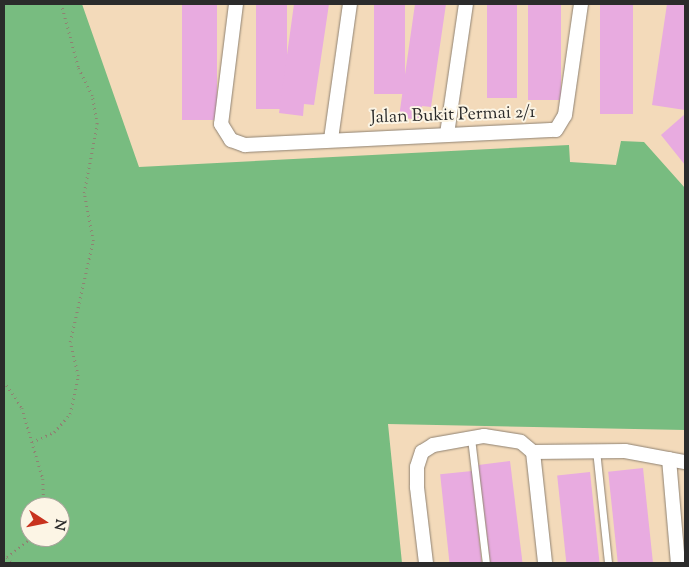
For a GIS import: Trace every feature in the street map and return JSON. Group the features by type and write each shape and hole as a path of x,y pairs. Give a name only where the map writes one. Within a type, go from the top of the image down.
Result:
{"street":[{"name":"Jalan Bukit Permai 2/1","path":"236,4 221,111 225,135 245,145 331,139 552,131 559,128 565,115 581,4"},
{"path":"331,139 350,4"},
{"path":"447,134 466,4"},
{"path":"426,563 417,467 422,452 433,445 471,438 503,437 521,442 533,452 596,449 685,462"},
{"path":"533,452 545,563"},
{"path":"669,459 678,563"}],"lane":[{"path":"471,438 486,563"},
{"path":"596,449 608,563"}],"path":[{"path":"32,442 54,432 70,414 78,376 70,342 93,242 84,194 97,124 92,96 78,68 61,4"},
{"path":"4,381 22,408 42,479 43,497"},
{"path":"12,563 6,557 20,547"}],"green space":[{"path":"4,4 82,4 139,167 569,145 570,162 616,165 621,141 644,142 685,188 685,430 388,424 402,563 4,563"}],"building":[{"path":"182,4 217,4 217,120 182,120"},
{"path":"256,4 287,4 287,109 256,109"},
{"path":"294,4 329,4 314,105 304,104 303,116 279,113"},
{"path":"374,4 405,4 405,94 374,94"},
{"path":"415,4 446,4 431,107 422,106 419,120 399,117"},
{"path":"487,4 517,4 517,98 487,98"},
{"path":"528,4 561,4 561,100 528,100"},
{"path":"600,4 633,4 633,114 600,114"},
{"path":"667,4 685,4 685,110 652,105"},
{"path":"685,114 685,165 661,135"},
{"path":"510,461 523,563 490,563 478,465"},
{"path":"643,468 653,563 618,563 608,472"},
{"path":"472,471 482,563 449,563 440,474"},
{"path":"590,472 600,563 566,563 557,475"}]}
